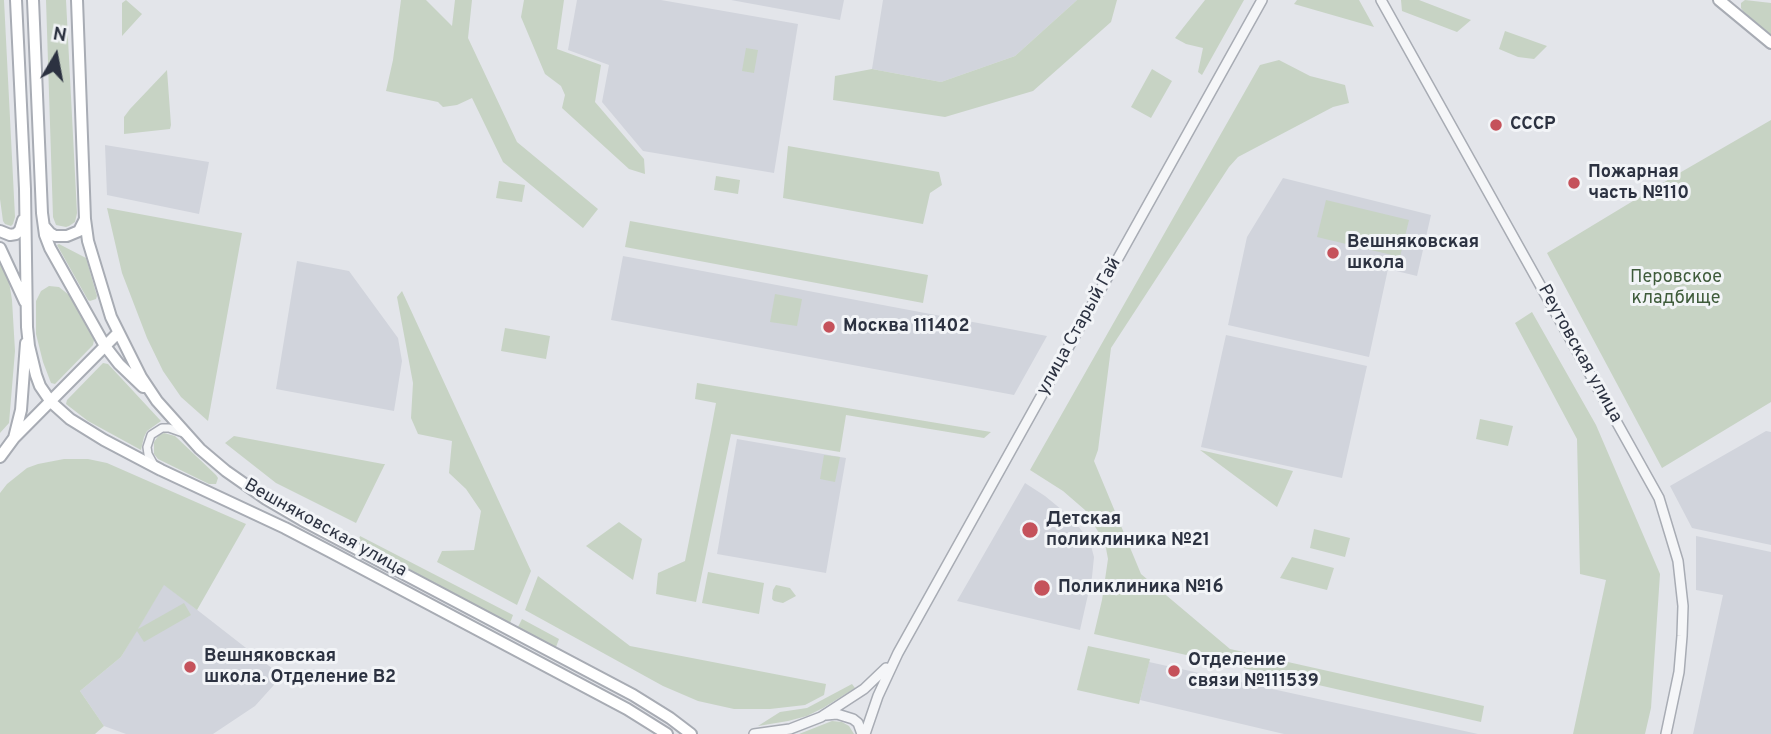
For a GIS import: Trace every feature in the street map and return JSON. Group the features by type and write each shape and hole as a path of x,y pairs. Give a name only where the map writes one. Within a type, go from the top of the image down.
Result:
{"main road":[{"path":"16,0 28,308"},
{"path":"33,0 42,220 50,248 105,346 157,401"},
{"name":"Вешняковская улица","path":"77,0 86,224 103,295 118,333 157,401 200,449 226,471 282,508 633,695 691,734"},
{"path":"1719,0 1771,43"},
{"path":"0,231 10,235 16,234 20,229 23,223 25,189"},
{"path":"42,220 50,233 62,237 74,234 86,224"},
{"name":"Вешняковская улица","path":"0,248 28,308 29,346 40,386 51,402 83,428 161,470 285,527 627,709 667,734"},
{"path":"14,438 21,410 27,327"},
{"path":"0,457 14,438 118,333"}],"street":[{"name":"улица Старый Гай","path":"863,734 898,653 1262,0"},
{"name":"Реутовская улица","path":"1381,0 1659,498 1678,561 1683,606 1679,672 1666,734"},
{"path":"161,470 148,454 151,435 169,428 186,435"},
{"name":"улица Старый Гай","path":"821,717 879,677 898,653"},
{"path":"567,677 577,674 578,668 574,664"},
{"name":"улица Старый Гай","path":"754,734 790,729 830,714 845,715 853,719 863,734"}],"shaded area":[{"path":"577,0 661,0 798,24 774,173 643,151 602,102 609,65 568,50"},
{"path":"731,0 844,0 840,20"},
{"path":"883,0 1077,0 1015,56 941,82 872,69"},
{"path":"105,145 209,162 199,214 107,195"},
{"name":"Вешняковская школа","path":"1283,178 1431,215 1417,276 1388,269 1369,357 1228,325 1247,237"},
{"path":"623,256 1047,336 1014,395 611,320"},
{"path":"297,261 349,271 398,338 402,361 394,411 276,389"},
{"path":"1226,335 1367,366 1342,478 1201,447"},
{"path":"1766,431 1771,432 1771,545 1692,528 1670,486"},
{"path":"737,439 846,458 826,573 717,554"},
{"path":"1025,483 1073,519 1090,542 1094,557 1092,577 1080,630 957,601"},
{"path":"1696,536 1771,552 1771,734 1693,734 1723,595 1696,590"},
{"name":"Вешняковская школа. Отделение В2","path":"164,584 282,676 255,706 213,734 126,734 104,726 80,691 121,657"},
{"path":"1149,662 1478,734 1284,734 1140,700"}],"green space":[{"path":"0,0 4,0 15,217 11,226 3,221 0,199"},
{"path":"46,0 66,0 77,213 75,222 66,227 56,225 53,217"},
{"path":"126,0 142,14 122,36 122,3"},
{"path":"401,0 426,0 452,26 455,0 472,0 468,38 517,142 598,209 583,228 503,162 472,98 457,105 443,107 438,102 386,91"},
{"path":"524,0 564,0 557,49 601,65 595,102 644,159 645,174 629,169 562,108 565,95 561,86 545,74 521,17"},
{"path":"1077,0 1117,0 1111,22 1033,91 945,117 833,100 835,76 872,69 941,82 1015,56"},
{"path":"1205,0 1244,0 1202,75 1198,72 1203,48 1175,38"},
{"path":"1297,0 1359,0 1374,27 1294,4"},
{"path":"1401,0 1419,0 1471,20 1457,32 1402,11"},
{"path":"1745,0 1771,3 1771,36 1746,15 1741,8 1741,3"},
{"path":"1505,31 1547,46 1534,59 1518,57 1499,49"},
{"path":"746,48 758,50 754,73 742,71"},
{"path":"1279,60 1310,76 1345,85 1349,103 1333,107 1238,157 1229,167 1111,348 1098,450 1094,461 1141,574 1230,649 1484,706 1481,722 1094,634 1108,559 1105,543 1085,510 1063,491 1030,470 1260,65"},
{"path":"1152,69 1172,81 1151,118 1131,107"},
{"path":"167,70 170,129 124,134 124,117"},
{"name":"Перовское кладбище","path":"1771,120 1771,402 1662,468 1547,253"},
{"path":"788,146 939,172 942,185 930,193 923,224 783,198"},
{"path":"716,176 740,180 738,194 714,190"},
{"path":"499,181 525,185 522,202 496,198"},
{"path":"1326,200 1409,220 1400,257 1317,237"},
{"path":"107,208 242,233 208,421 181,397 163,371 147,338 122,273"},
{"path":"630,221 928,275 923,303 625,247"},
{"path":"57,245 86,258 96,299 88,300"},
{"path":"0,262 9,281 15,351 9,423 0,433"},
{"path":"49,286 59,287 69,295 94,340 93,345 55,384 51,383 43,362 36,334 36,301 41,291"},
{"path":"402,291 531,571 517,605 437,562 442,551 474,550 481,511 466,489 449,473 452,441 418,434 411,418 413,383 397,297"},
{"path":"775,294 802,299 797,326 770,322"},
{"path":"1532,312 1596,425 1660,574 1651,708 1645,734 1573,734 1606,580 1580,574 1577,439 1515,323"},
{"path":"505,328 550,336 546,359 501,351"},
{"path":"103,363 108,364 161,421 147,431 141,450 88,421 66,404"},
{"path":"697,383 991,432 984,438 846,415 840,452 731,434 696,602 656,594 658,573 685,561 711,430 716,403 695,399"},
{"path":"1480,419 1513,426 1508,446 1476,439"},
{"path":"164,433 175,436 216,475 216,484 209,484 158,459 154,454 154,442"},
{"path":"234,436 385,464 356,523 276,483 225,443"},
{"path":"1200,450 1293,471 1277,507"},
{"path":"824,455 840,457 835,482 820,479"},
{"path":"64,459 88,459 107,463 246,524 197,610 164,585 138,629 184,603 191,615 144,642 137,631 121,657 80,691 104,726 95,734 0,734 0,493 27,468"},
{"path":"619,522 642,539 633,580 586,546"},
{"path":"1314,529 1350,538 1345,557 1310,548"},
{"path":"360,536 513,615 510,623 358,542"},
{"path":"1292,557 1334,568 1327,590 1280,578"},
{"path":"708,572 764,583 759,614 702,603"},
{"path":"538,576 630,646 826,684 824,695 805,705 770,709 734,709 698,701 663,686 525,610"},
{"path":"776,585 790,588 796,596 783,603 774,601 773,590"},
{"path":"522,619 559,639 556,647 518,627"},
{"path":"1088,646 1150,659 1139,704 1077,690"},
{"path":"852,684 855,688 807,716 758,726 780,712 807,708"},
{"path":"832,721 849,726 854,734 799,734"}],"place":[{"name":"СССР","path":"1496,125"},
{"name":"Пожарная часть №110","path":"1574,183"},
{"name":"Вешняковская школа","path":"1333,253"},
{"name":"Москва 111402","path":"829,327"},
{"name":"Детская поликлиника №21","path":"1030,530"},
{"name":"Поликлиника №16","path":"1042,588"},
{"name":"Вешняковская школа. Отделение В2","path":"190,667"},
{"name":"Отделение связи №111539","path":"1174,671"}]}
